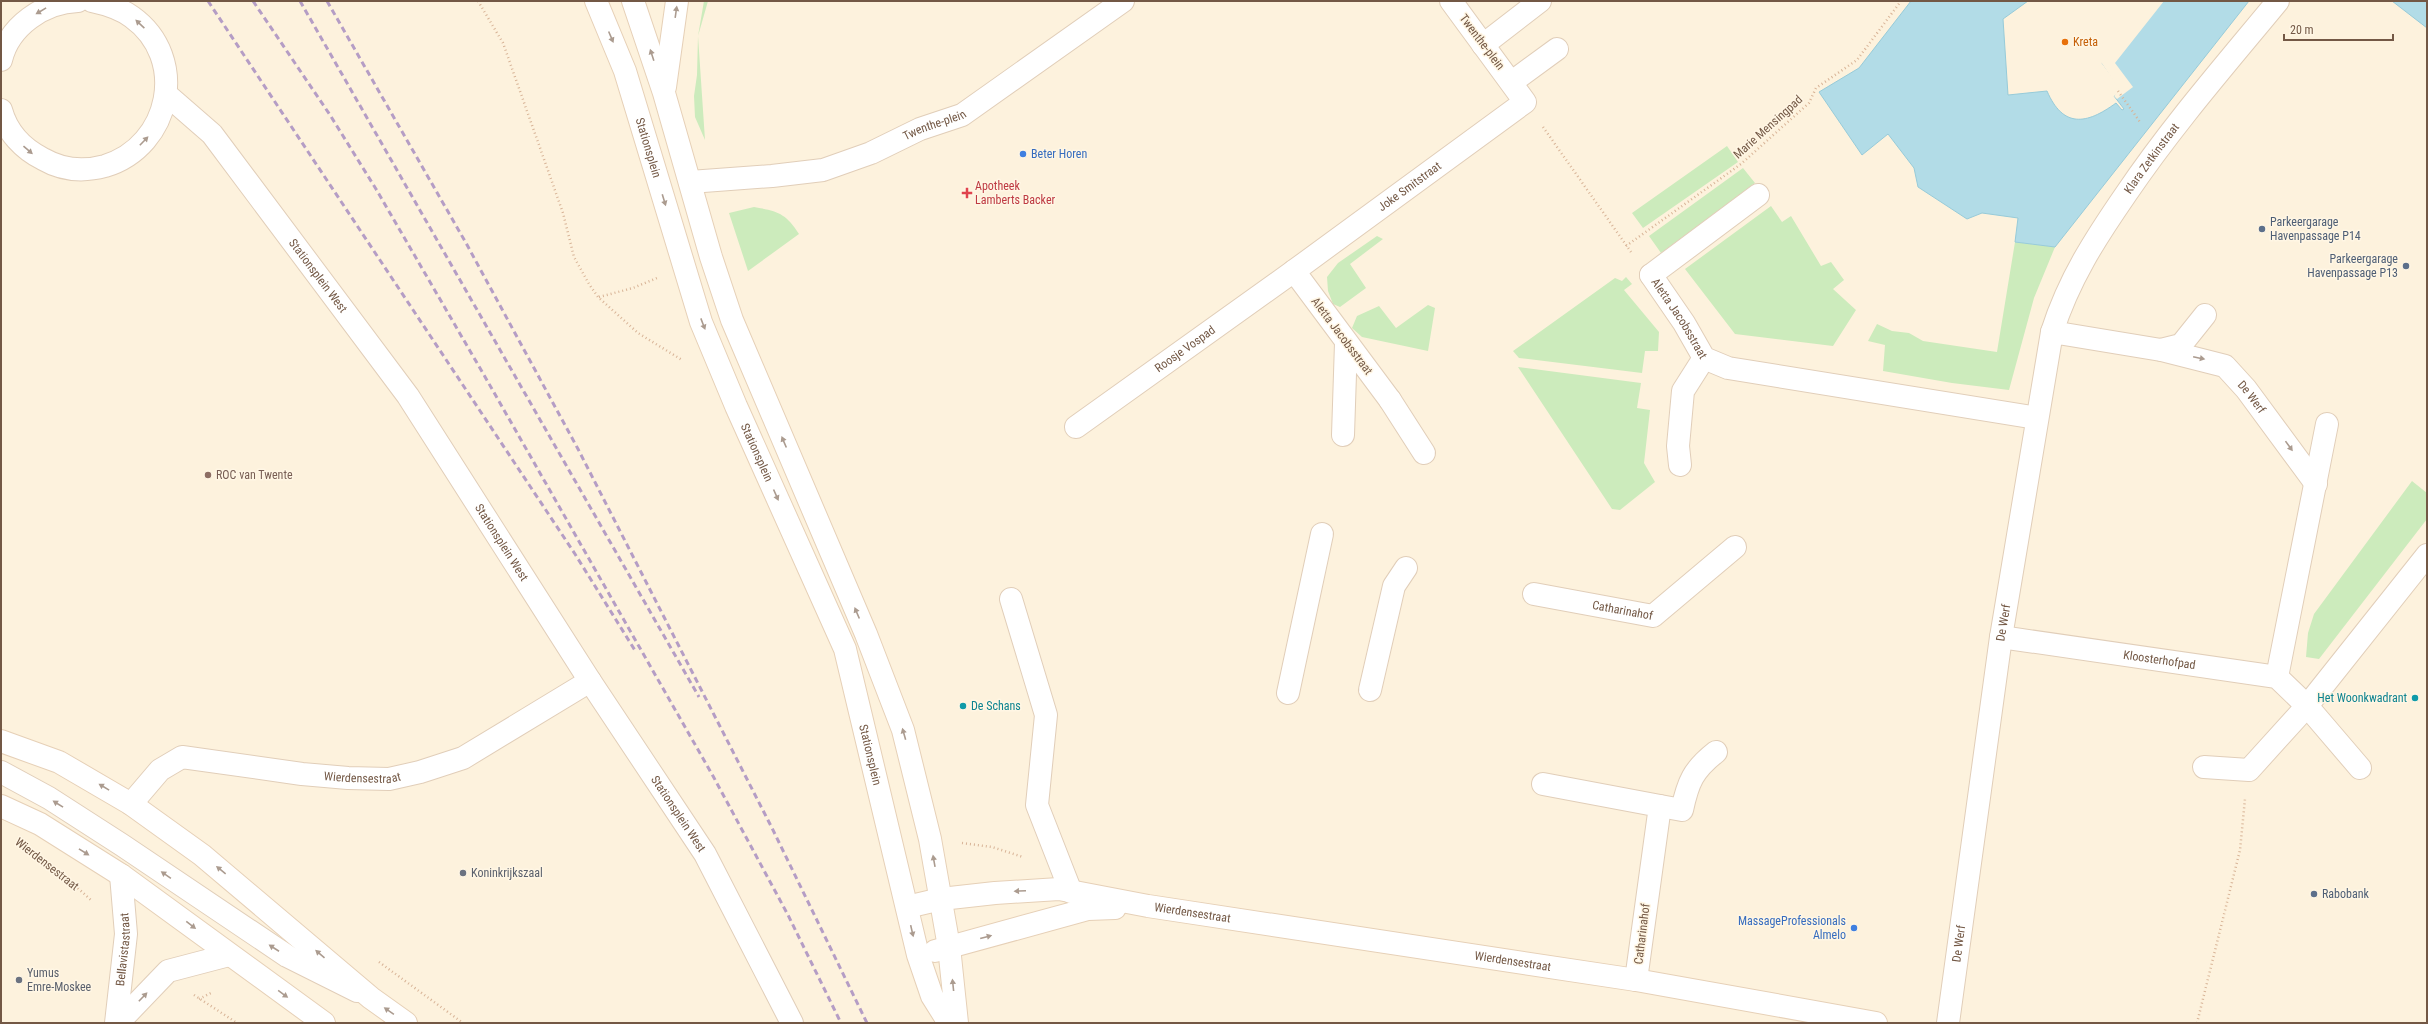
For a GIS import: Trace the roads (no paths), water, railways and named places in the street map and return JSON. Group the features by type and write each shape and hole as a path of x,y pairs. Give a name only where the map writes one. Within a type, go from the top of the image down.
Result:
{"street":[{"path":"1,60 12,35 28,19 47,8 78,1"},
{"path":"1,110 4,119 15,138 31,153 66,168 95,168 116,162 135,151 150,135 161,115 166,94 165,72 159,50 147,32 132,16 112,6 92,1"},
{"name":"Stationsplein","path":"596,1 625,71 702,322 736,406 845,648 918,955 932,996 948,1023"},
{"path":"633,1 664,93 732,320 866,634 903,730 930,839 949,948 957,1023"},
{"path":"664,93 677,1"},
{"name":"Twenthe-plein","path":"690,182 823,170 871,153 920,129 962,115 1122,1"},
{"name":"Twenthe-plein","path":"1451,1 1512,82"},
{"path":"1483,45 1540,1"},
{"name":"Klara Zetkinstraat","path":"2052,332 2062,300 2089,248 2159,146 2278,1"},
{"path":"1512,82 1557,49"},
{"name":"Joke Smitstraat","path":"1294,271 1525,102 1512,82"},
{"name":"Stationsplein West","path":"166,94 212,134 408,396 590,681 705,854 792,1023"},
{"name":"Aletta Jacobsstraat","path":"1758,195 1651,275 1684,323 1704,358 1728,368 2037,418"},
{"name":"Aletta Jacobsstraat","path":"1294,271 1346,343 1390,400 1424,453"},
{"name":"Roosje Vospad","path":"1076,427 1294,271"},
{"name":"De Werf","path":"2161,350 2181,345 2205,315"},
{"name":"De Werf","path":"1948,1023 2001,637 2052,332 2161,350 2225,366 2246,389 2316,484"},
{"path":"1343,435 1346,343"},
{"path":"1680,465 1678,446 1683,392 1704,358"},
{"path":"2327,424 2277,677 2307,706 2360,768"},
{"path":"1288,693 1322,534"},
{"name":"Catharinahof","path":"1534,594 1652,616 1735,547"},
{"path":"2204,767 2249,770 2307,706 2427,556"},
{"path":"1370,690 1394,586 1406,568"},
{"path":"1011,599 1046,715 1037,805 1071,892"},
{"name":"Kloosterhofpad","path":"2001,637 2277,677"},
{"name":"Wierdensestraat","path":"131,804 160,770 182,757 348,778 389,779 420,772 463,758 590,681"},
{"path":"1,741 60,762 131,804 202,855 243,888 371,998 406,1023"},
{"path":"1543,784 1682,810 1687,785 1702,763 1716,752"},
{"path":"1,772 49,798 122,845 287,956 371,998"},
{"name":"Wierdensestraat","path":"1,806 40,824 121,875 324,1023"},
{"name":"Catharinahof","path":"1636,980 1660,806"},
{"name":"Bellavistastraat","path":"117,1023 126,934 121,875"},
{"name":"Wierdensestraat","path":"907,906 941,899 1003,892 1059,889 1148,906 1636,980 1800,1016 1876,1023"},
{"name":"Wierdensestraat","path":"918,955 949,948 1088,909 1148,906"},
{"name":"Bellavistastraat","path":"117,1023 168,971 229,955"}],"water":[{"path":"1911,1 2028,1 2003,19 2008,95 2047,91 2053,103 2060,112 2068,117 2085,119 2095,116 2116,103 2122,110 2124,109 2114,96 2122,90 2102,63 2139,17 2118,1 2249,1 2055,247 2015,242 2018,218 1982,213 1967,219 1918,187 1914,168 1888,134 1862,155 1819,92 1859,68"},
{"path":"2392,1 2427,1 2427,28"}],"railway":[{"path":"208,1 575,554 636,652"},
{"path":"253,1 330,115 376,189 484,375 713,776 788,915 841,1023"},
{"path":"300,1 699,697"},
{"path":"327,1 466,243 578,449 772,828 867,1023"}],"place":[{"name":"Kreta","path":"2065,42"},
{"name":"Beter Horen","path":"1023,154"},
{"name":"Apotheek Lamberts Backer","path":"967,193"},
{"name":"Parkeergarage Havenpassage P14","path":"2262,229"},
{"name":"Parkeergarage Havenpassage P13","path":"2406,266"},
{"name":"ROC van Twente","path":"208,475"},
{"name":"Het Woonkwadrant","path":"2415,698"},
{"name":"De Schans","path":"963,706"},
{"name":"Koninkrijkszaal","path":"463,873"},
{"name":"Rabobank","path":"2314,894"},
{"name":"MassageProfessionals Almelo","path":"1854,928"},
{"name":"Yumus Emre-Moskee","path":"19,980"}]}
